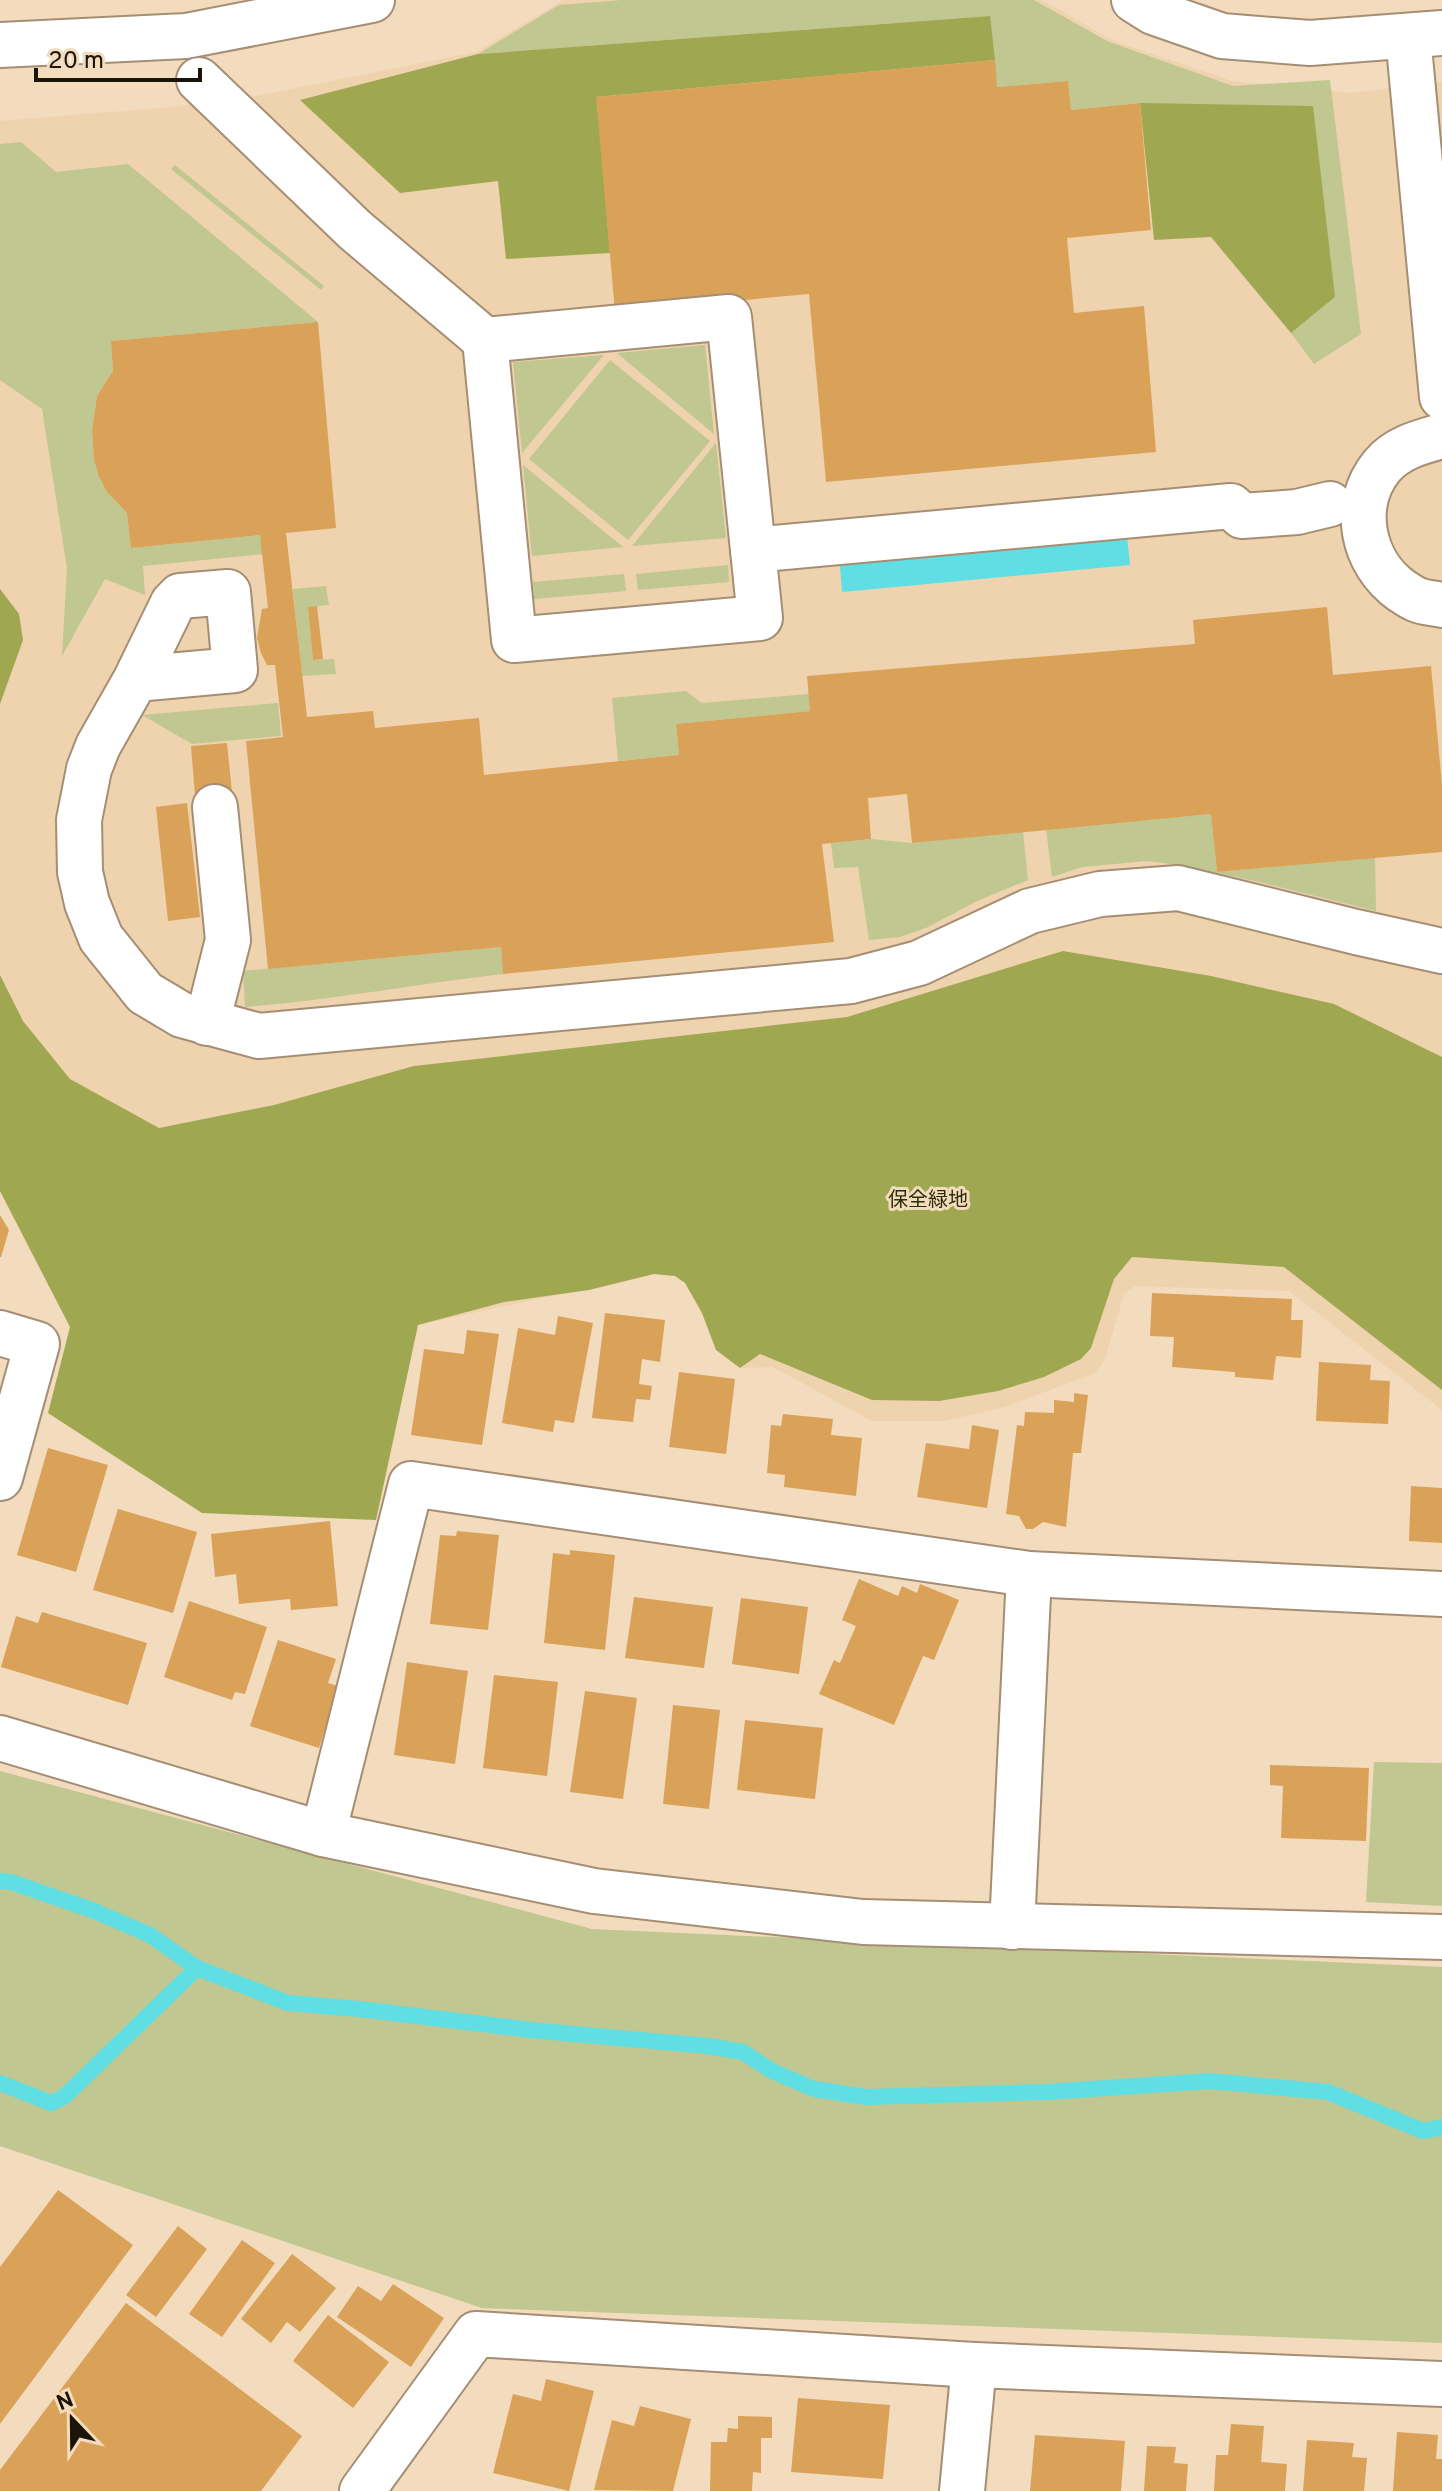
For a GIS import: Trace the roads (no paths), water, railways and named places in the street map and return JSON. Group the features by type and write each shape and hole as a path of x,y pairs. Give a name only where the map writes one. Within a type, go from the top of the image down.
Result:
{"street":[{"path":"0,45 186,36 372,0"},
{"path":"1134,0 1153,12 1222,36 1310,43 1425,35 1442,397"},
{"path":"199,80 355,230 485,340 514,640 760,618 729,317 485,340"},
{"path":"1442,436 1409,445 1383,466 1368,492 1362,519 1369,552 1388,581 1415,600 1442,605"},
{"path":"753,550 1231,506 1242,516 1297,512 1330,504"},
{"path":"136,679 98,746 89,769 79,820 80,872 87,903 101,938 145,993 182,1015 259,1036 851,981 919,963 1030,911 1100,894 1178,888 1442,951"},
{"path":"207,1023 228,940 215,807"},
{"path":"0,1333 37,1344 0,1478"},
{"path":"323,1834 411,1484 1029,1574 1442,1594"},
{"path":"1012,1927 1029,1574"},
{"path":"0,1738 323,1834 594,1891 863,1922 1442,1937"},
{"path":"362,2491 476,2334 974,2365 1442,2384"},
{"path":"962,2491 974,2365"}],"water":[{"path":"1126,527 1130,565 842,592 839,555"}],"waterway":[{"path":"0,1881 92,1910 150,1935 197,1968 288,2003 708,2046 743,2052 772,2071 814,2089 866,2097 1047,2092 1210,2081 1328,2092 1423,2131 1442,2127"},
{"path":"0,2083 51,2103 64,2097 197,1968"}],"park label":[{"name":"保全緑地","path":"928,1201"}]}
